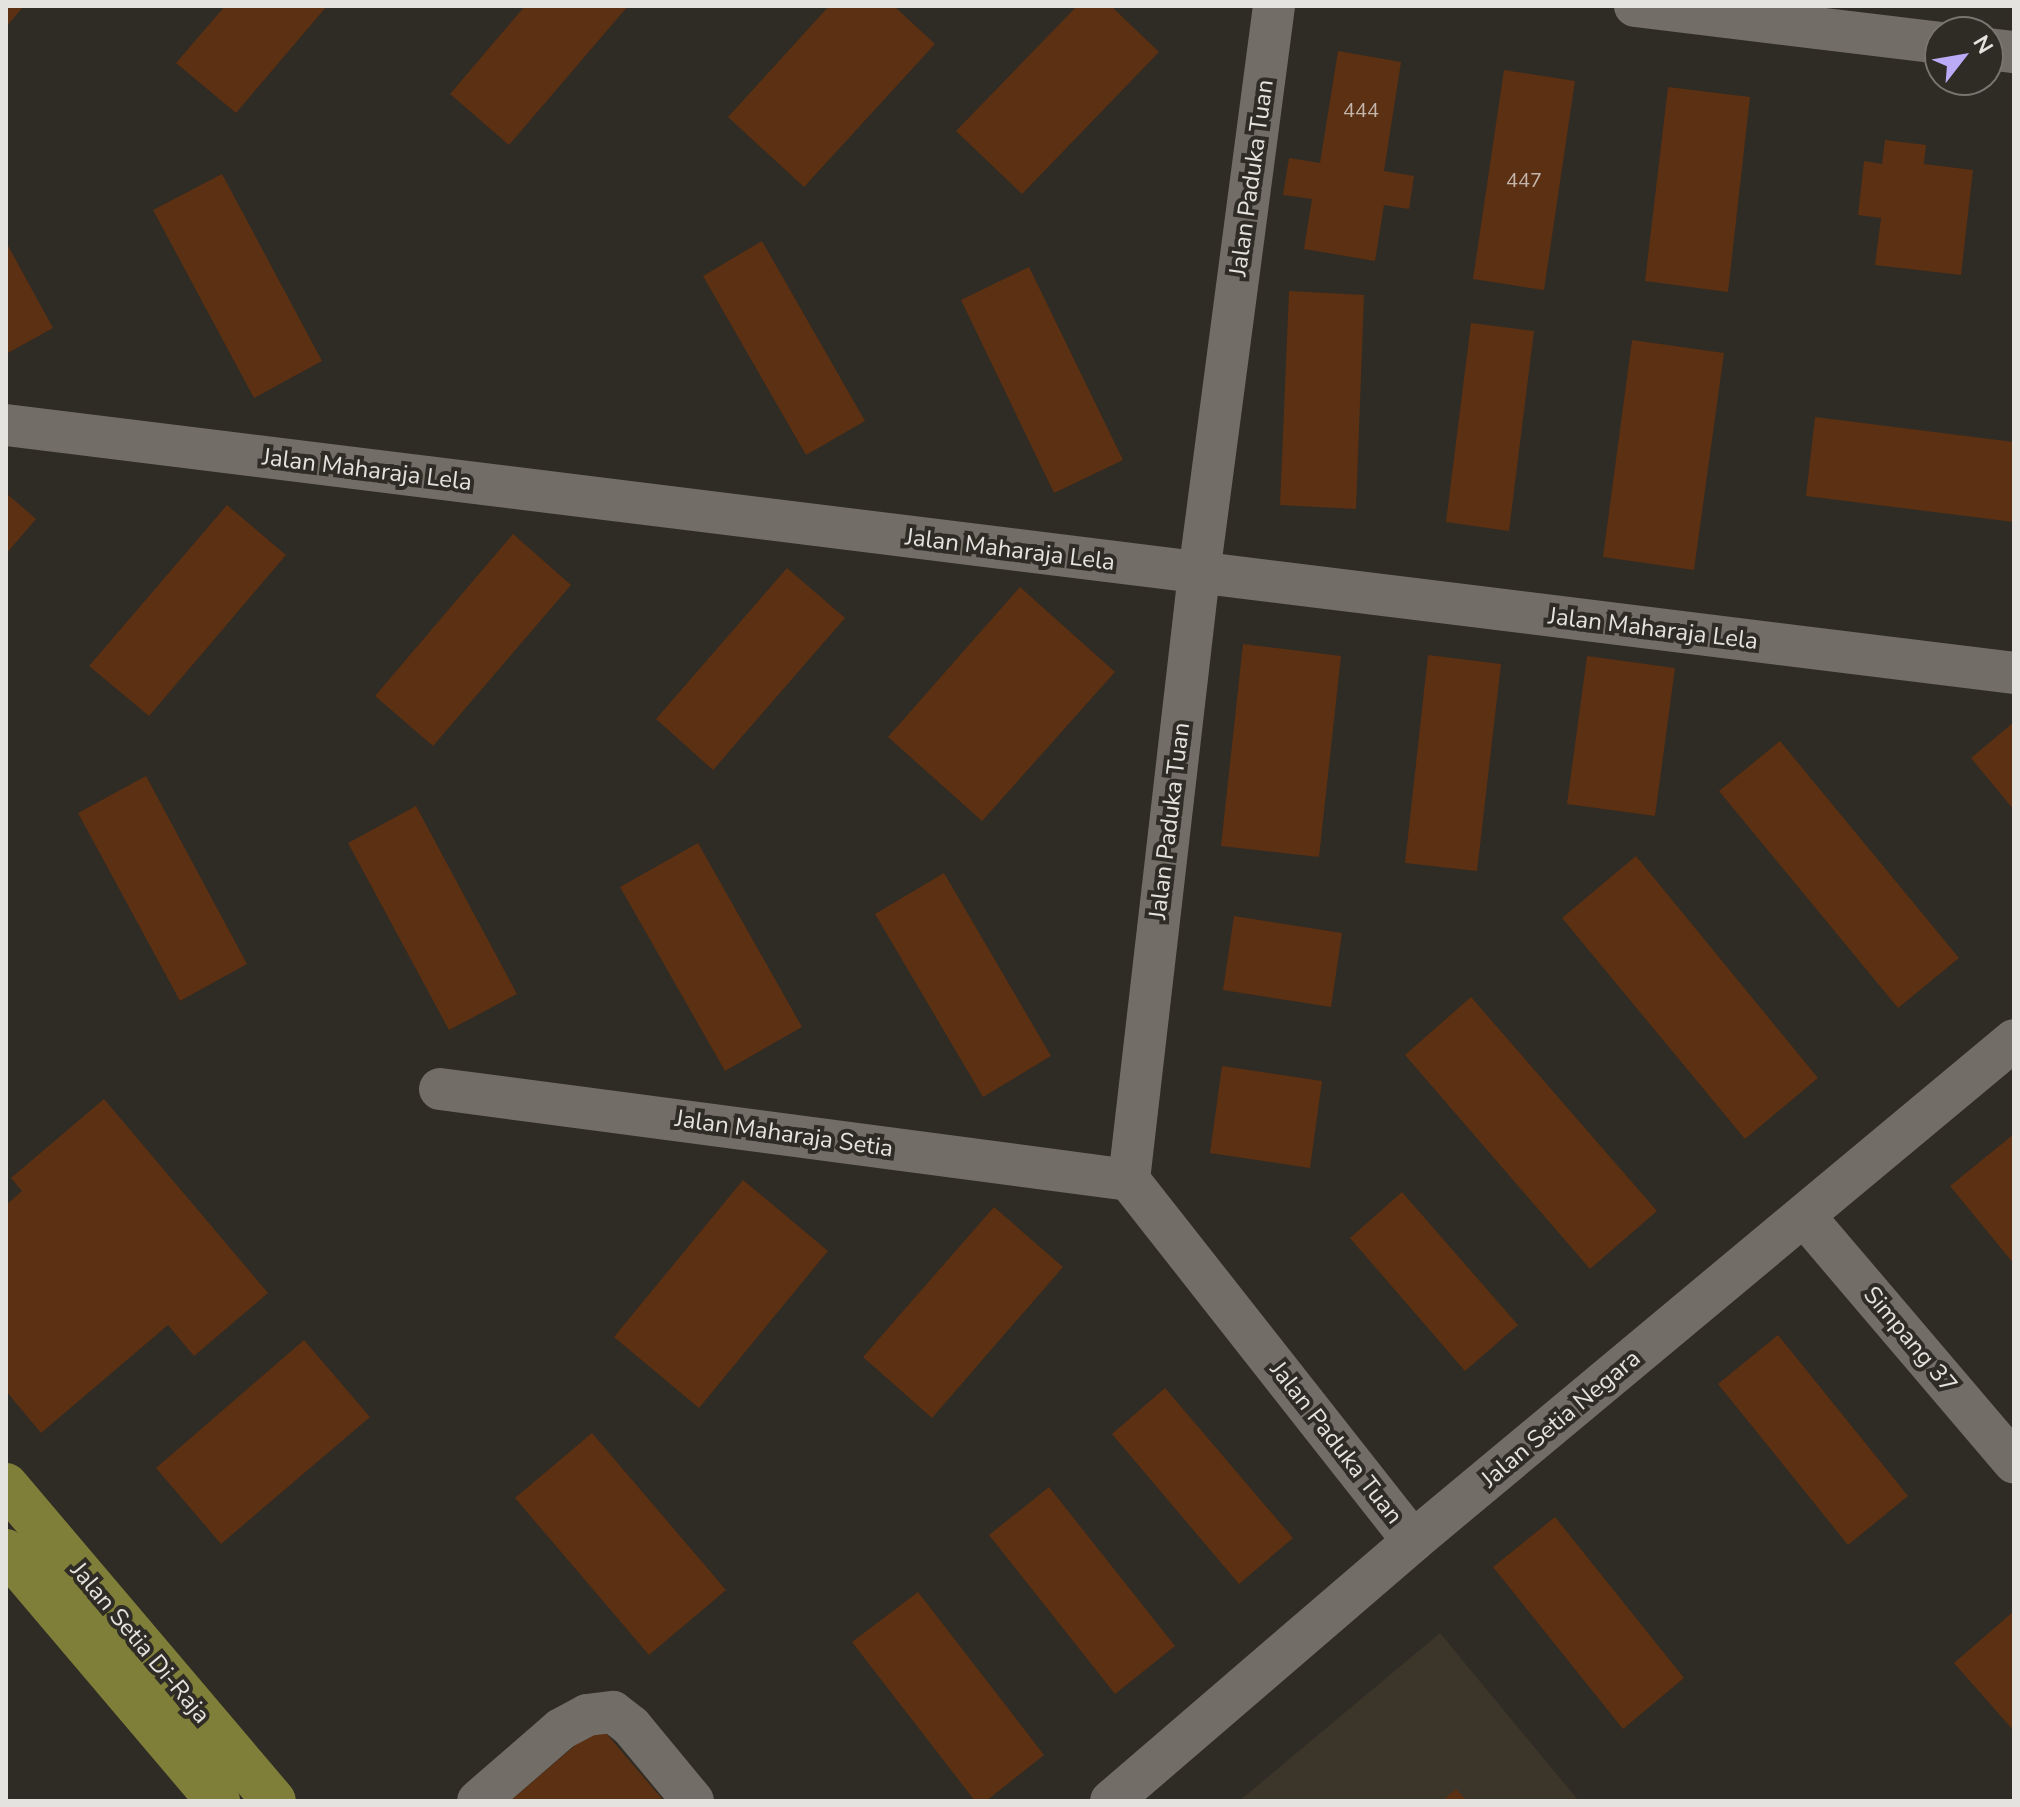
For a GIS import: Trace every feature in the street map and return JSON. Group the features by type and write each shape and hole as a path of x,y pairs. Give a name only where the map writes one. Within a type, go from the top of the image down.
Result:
{"main road":[{"name":"Jalan Setia Di-Raja","path":"6,1485 274,1801"},
{"name":"Jalan Setia Di-Raja","path":"6,1551 218,1801"}],"street":[{"name":"Jalan Paduka Tuan","path":"1274,6 1199,574 1129,1180 1413,1541"},
{"path":"1635,6 1924,41"},
{"name":"Jalan Maharaja Lela","path":"6,425 2014,673"},
{"name":"Jalan Setia Negara","path":"1133,1794 1413,1541 1806,1218 2014,1040"},
{"name":"Jalan Maharaja Setia","path":"440,1089 1129,1180"},
{"name":"Simpang 37","path":"1806,1218 2014,1462"},
{"path":"478,1801 561,1729 587,1715 613,1712 631,1726 693,1801"}],"shaded area":[{"path":"1440,1633 1579,1801 1239,1801"}],"building":[{"path":"6,6 24,6 6,27"},
{"path":"225,6 327,6 236,113 176,63"},
{"path":"525,6 628,6 509,145 450,94"},
{"path":"829,6 894,6 935,44 804,187 728,117"},
{"path":"1077,6 1111,6 1159,52 1022,194 956,131"},
{"path":"1338,51 1401,62 1384,171 1414,176 1409,209 1384,205 1375,261 1304,249 1312,199 1283,195 1289,158 1320,163"},
{"path":"1504,70 1575,81 1544,290 1473,279"},
{"path":"1668,87 1750,97 1728,292 1645,281"},
{"path":"1885,140 1926,145 1924,164 1973,170 1961,275 1875,265 1881,218 1858,215 1864,161 1882,164"},
{"path":"222,174 322,361 254,398 153,210"},
{"path":"762,241 865,421 806,455 703,276"},
{"path":"6,242 53,328 6,354"},
{"path":"1029,267 1123,460 1054,493 961,300"},
{"path":"1289,291 1364,295 1356,509 1280,505"},
{"path":"1471,323 1534,331 1509,531 1446,522"},
{"path":"1632,340 1724,353 1694,570 1603,557"},
{"path":"1815,417 2014,442 2014,522 1806,496"},
{"path":"6,493 36,519 6,554"},
{"path":"227,505 286,555 149,716 89,666"},
{"path":"513,534 571,585 433,746 375,696"},
{"path":"787,568 845,618 713,770 656,719"},
{"path":"1020,587 1115,672 982,821 888,737"},
{"path":"1243,644 1341,656 1319,857 1221,846"},
{"path":"1428,655 1501,664 1477,871 1405,863"},
{"path":"1587,656 1675,668 1655,816 1567,804"},
{"path":"2014,722 2014,810 1971,758"},
{"path":"1780,741 1959,958 1898,1008 1719,791"},
{"path":"146,776 247,964 180,1001 78,813"},
{"path":"416,806 517,994 449,1030 348,843"},
{"path":"698,843 802,1027 725,1071 620,887"},
{"path":"1636,856 1818,1078 1745,1139 1562,918"},
{"path":"944,873 1051,1056 983,1097 875,914"},
{"path":"1234,916 1342,933 1331,1007 1223,990"},
{"path":"1471,997 1657,1211 1590,1269 1405,1055"},
{"path":"1222,1066 1322,1081 1310,1168 1210,1153"},
{"path":"104,1099 268,1293 194,1356 168,1325 41,1433 6,1391 6,1205 22,1191 11,1178"},
{"path":"2014,1134 2014,1264 1950,1186"},
{"path":"743,1180 828,1251 699,1408 614,1337"},
{"path":"1402,1192 1518,1325 1465,1371 1350,1238"},
{"path":"994,1207 1063,1267 932,1418 863,1357"},
{"path":"1778,1335 1908,1496 1848,1545 1718,1384"},
{"path":"304,1340 370,1417 221,1544 156,1468"},
{"path":"1165,1388 1293,1538 1239,1584 1112,1434"},
{"path":"592,1433 726,1590 649,1655 515,1498"},
{"path":"1049,1487 1175,1646 1115,1694 989,1535"},
{"path":"1555,1517 1684,1678 1623,1729 1493,1567"},
{"path":"918,1592 1044,1755 986,1801 975,1801 852,1642"},
{"path":"2014,1611 2014,1731 1954,1663"},
{"path":"599,1725 664,1801 510,1801"},
{"path":"1456,1789 1467,1801 1442,1801"}]}
